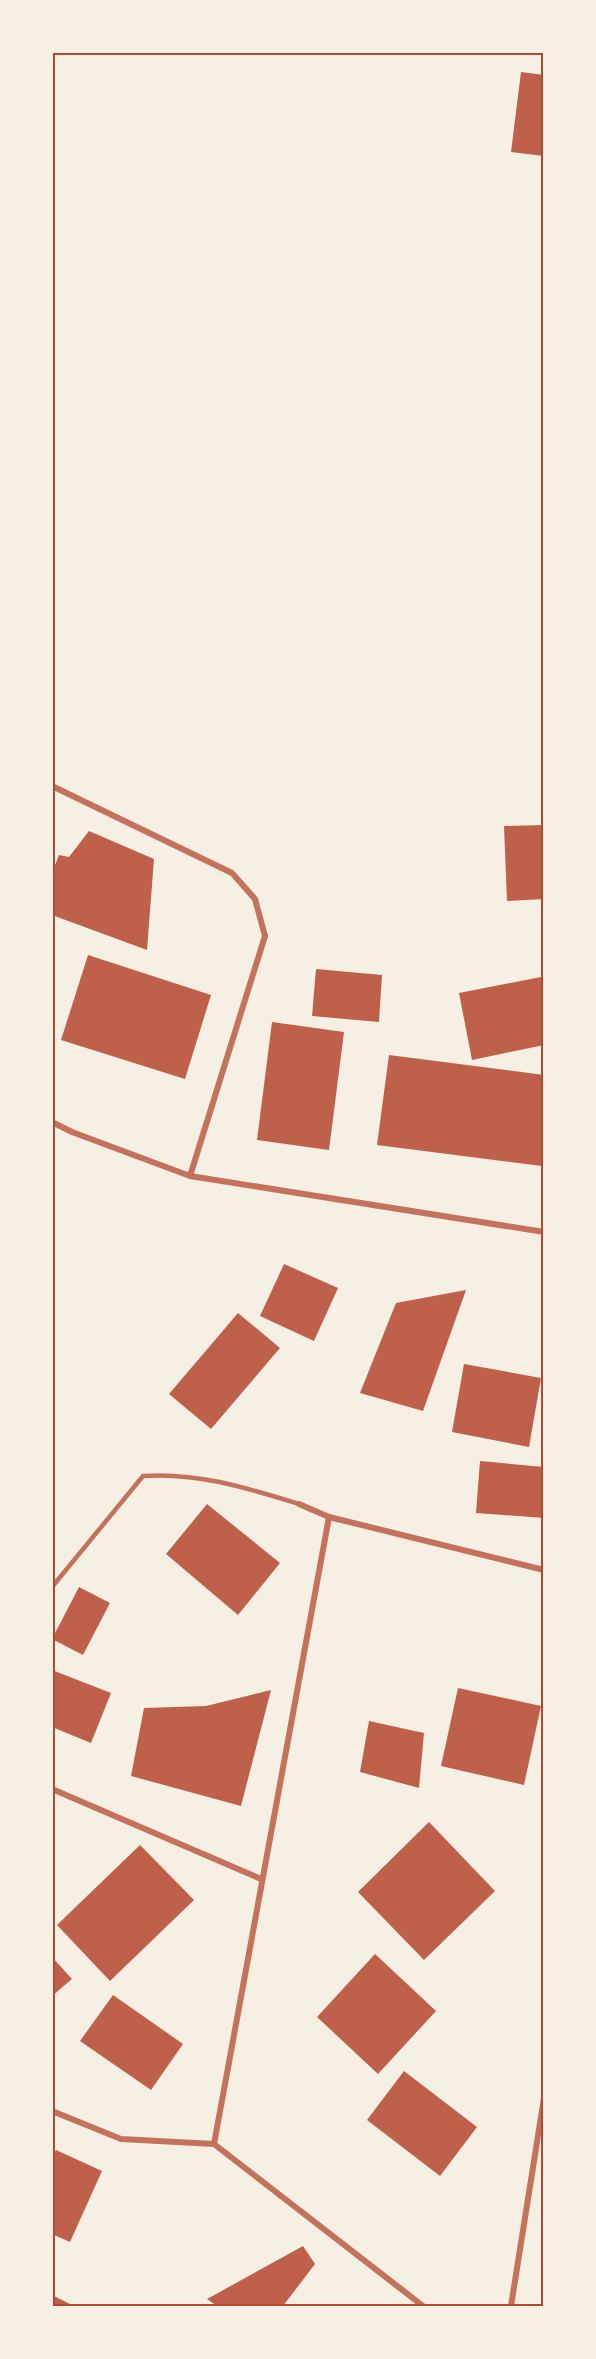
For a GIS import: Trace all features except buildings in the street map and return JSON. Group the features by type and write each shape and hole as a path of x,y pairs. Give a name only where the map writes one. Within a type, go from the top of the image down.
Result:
{"street":[{"path":"52,786 232,873 255,899 265,936 190,1176"},
{"path":"52,1122 72,1132 190,1176 543,1232"},
{"path":"299,1504 329,1517 543,1570"},
{"path":"214,2144 329,1517"},
{"path":"52,1789 261,1879"},
{"path":"511,2307 543,2098"},
{"path":"52,2111 121,2139 214,2144 423,2307"}],"lane":[{"path":"52,1587 142,1476 168,1474 231,1483 299,1504"}]}
